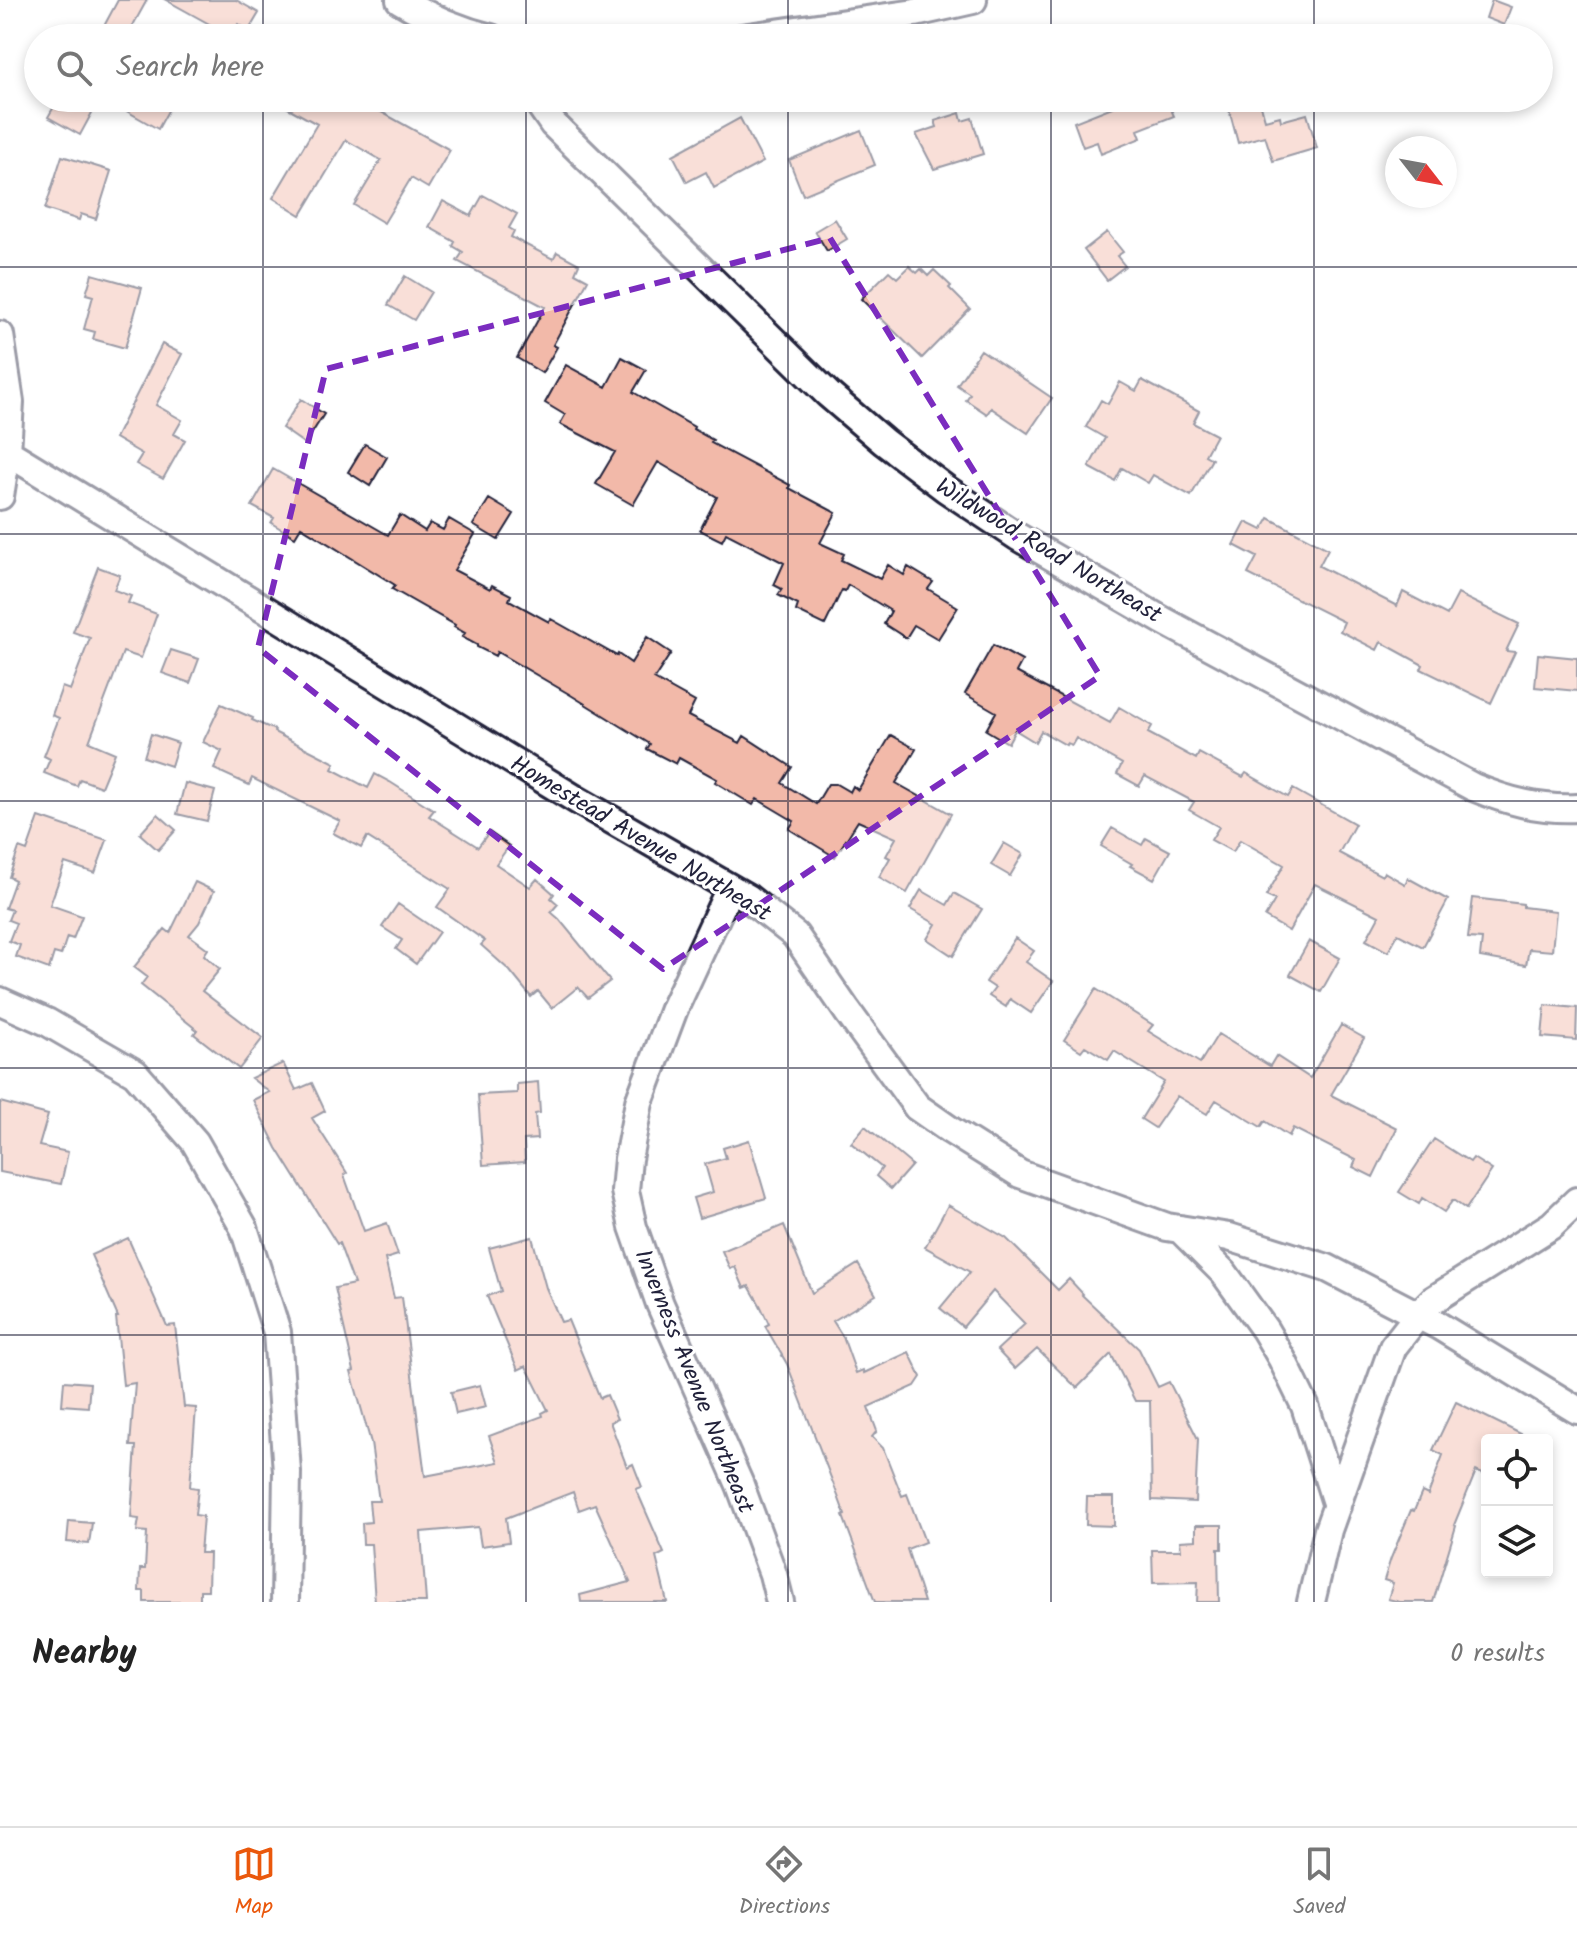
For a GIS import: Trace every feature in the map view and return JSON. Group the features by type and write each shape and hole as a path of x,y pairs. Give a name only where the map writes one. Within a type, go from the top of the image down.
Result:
{"street":[{"path":"400,0 450,24"},
{"path":"838,24 915,13 973,0"},
{"name":"Wildwood Road Northeast","path":"545,112 553,124 828,394 946,489 1018,537 1162,620 1473,787 1530,806 1577,808"},
{"path":"0,335 10,402 0,496"},
{"name":"Homestead Avenue Northeast","path":"7,452 564,792 748,898 795,935 917,1107 1020,1174 1167,1227 1229,1237 1327,1268 1439,1326 1577,1410"},
{"name":"Inverness Avenue Northeast","path":"730,888 674,1009 639,1102 625,1191 633,1227 660,1304 740,1485 773,1574 780,1602"},
{"path":"0,1001 47,1022 135,1073 195,1142 244,1228 277,1332 287,1472 285,1602"},
{"path":"1311,1602 1328,1530 1393,1347 1433,1300 1552,1225 1577,1201"},
{"path":"1180,1229 1224,1273 1282,1359 1305,1406 1337,1506"}],"highlighted area":[{"path":"830,238 1100,676 663,969 258,648 326,369"}],"building":[{"path":"118,0 147,0 134,24 105,24"},
{"path":"166,0 236,0 259,13 253,24 209,24"},
{"path":"1492,0 1511,7 1504,24 1486,18"},
{"path":"51,112 92,112 80,135 48,117"},
{"path":"128,112 167,112 158,129"},
{"path":"295,112 381,112 450,150 428,188 411,178 384,223 354,205 381,160 346,140 301,215 273,198 317,124"},
{"path":"1099,112 1172,112 1174,116 1138,130 1141,138 1101,154 1097,142 1083,147 1074,122"},
{"path":"1230,112 1263,112 1265,120 1280,116 1281,121 1307,114 1317,148 1273,161 1265,136 1238,143"},
{"path":"960,113 962,121 972,118 983,154 934,169 916,134 937,127 935,121"},
{"path":"740,118 763,162 714,188 706,172 687,182 673,155"},
{"path":"861,130 875,165 803,195 789,160"},
{"path":"62,156 111,171 96,219 81,214 79,220 45,209"},
{"path":"483,195 517,214 509,228 514,231 511,237 553,259 557,252 579,264 575,273 588,280 553,345 557,347 542,373 517,358 545,307 457,261 463,252 453,246 455,242 429,227 443,201 471,216"},
{"path":"835,219 847,239 827,251 815,231"},
{"path":"1107,232 1123,252 1117,256 1125,266 1107,280 1084,250"},
{"path":"909,266 917,273 921,269 928,276 934,270 970,309 922,358 861,299 889,271 897,278"},
{"path":"92,274 142,288 125,348 93,339 95,332 84,329 93,296 86,294"},
{"path":"405,276 431,292 414,320 388,305"},
{"path":"162,344 182,354 156,405 182,420 174,434 185,440 163,479 136,464 142,454 115,438"},
{"path":"981,350 1052,398 1028,433 991,408 987,414 966,400 970,394 957,385"},
{"path":"622,357 646,370 633,392 694,427 713,440 711,443 836,513 820,543 844,554 841,560 880,579 888,565 904,575 908,567 933,582 928,589 958,607 938,639 914,625 906,638 884,624 891,611 848,585 845,591 842,590 825,625 796,611 798,605 778,595 782,589 774,585 784,563 726,533 722,541 700,530 717,497 658,462 633,505 596,484 615,452 560,424 565,415 545,403 566,365 606,387"},
{"path":"1142,380 1199,411 1193,423 1216,435 1205,455 1212,459 1191,496 1153,475 1148,483 1122,468 1115,481 1089,467 1105,438 1086,427 1101,400 1108,404 1120,382 1136,391"},
{"path":"301,399 324,414 305,444 282,428"},
{"path":"365,444 387,457 370,486 348,472"},
{"path":"273,469 388,535 400,515 425,531 430,523 443,530 449,519 475,534 454,570 490,589 492,585 511,595 509,600 631,663 647,637 671,653 654,679 695,702 688,716 740,743 744,736 792,767 782,783 816,804 828,784 836,784 850,792 853,786 858,790 891,735 916,749 896,783 951,814 907,893 879,877 890,858 886,856 896,838 858,821 835,857 789,829 794,821 757,799 753,805 715,782 717,779 679,758 676,764 647,749 650,744 569,694 497,652 495,656 477,647 462,637 465,633 455,625 392,589 395,585 301,527 295,537 271,523 274,518 252,506"},
{"path":"489,499 514,514 498,540 473,525"},
{"path":"1269,518 1328,549 1319,566 1397,606 1403,592 1447,615 1458,594 1519,624 1506,651 1515,652 1491,703 1421,669 1423,665 1381,642 1377,650 1340,631 1344,622 1248,574 1257,557 1234,545 1246,522 1262,530"},
{"path":"98,567 120,575 114,590 131,596 128,603 157,614 141,658 123,652 89,742 115,753 101,787 80,779 77,786 44,773 50,759 44,756 59,718 52,715 62,687 70,690 90,638 73,632"},
{"path":"993,645 1022,661 1016,672 1110,723 1119,707 1152,726 1148,733 1196,759 1199,753 1243,777 1246,773 1288,797 1293,789 1355,824 1339,853 1382,876 1384,872 1405,884 1408,878 1448,900 1423,947 1398,934 1388,952 1366,940 1379,916 1315,884 1289,931 1265,917 1275,900 1266,896 1284,865 1240,840 1233,852 1211,840 1219,827 1189,810 1194,802 1145,776 1139,786 1117,774 1122,764 1076,738 1072,745 1066,745 1041,731 1035,742 1015,730 1008,743 986,730 996,712 965,694"},
{"path":"171,650 199,659 190,683 162,673"},
{"path":"1538,654 1577,658 1577,691 1535,687"},
{"path":"221,704 335,763 332,769 368,788 375,774 390,782 434,810 429,816 478,847 489,832 509,846 496,864 530,887 537,879 554,894 551,898 558,904 551,912 610,981 588,998 578,987 552,1008 538,991 531,997 510,971 481,945 485,941 437,907 450,889 367,837 361,848 333,833 340,821 252,778 249,785 214,769 222,751 203,742"},
{"path":"151,734 178,743 171,766 144,757"},
{"path":"185,783 215,791 207,821 177,814"},
{"path":"158,814 176,830 158,850 140,834"},
{"path":"39,817 107,840 95,873 65,863 50,905 82,916 73,939 67,937 61,955 54,953 49,969 16,957 20,945 9,941 16,923 8,920 12,910 5,908 15,880 9,877 19,848 27,851"},
{"path":"1112,828 1142,845 1146,838 1170,851 1154,879 1101,846"},
{"path":"1004,843 1023,854 1010,876 991,865"},
{"path":"195,882 214,891 199,923 189,935 208,949 204,955 220,969 202,991 263,1038 239,1069 194,1034 197,1030 141,985 147,977 134,967 165,929 170,933"},
{"path":"921,890 947,905 954,893 982,909 953,956 927,939 936,924 910,909"},
{"path":"1473,898 1556,911 1552,951 1529,949 1526,965 1480,957 1482,939 1468,938"},
{"path":"398,904 439,932 416,964 396,949 402,940 382,927"},
{"path":"1015,938 1034,951 1026,962 1053,981 1031,1013 1010,999 1006,1007 989,996 995,988 986,982"},
{"path":"1309,941 1340,958 1321,992 1290,975"},
{"path":"1096,989 1153,1025 1148,1031 1200,1063 1218,1034 1270,1066 1276,1056 1310,1078 1341,1025 1364,1038 1331,1095 1397,1128 1373,1177 1353,1167 1356,1160 1293,1128 1289,1136 1265,1121 1261,1127 1216,1100 1207,1114 1177,1096 1155,1128 1141,1119 1164,1082 1114,1051 1108,1060 1085,1046 1081,1051 1064,1040"},
{"path":"1545,1005 1577,1008 1576,1040 1542,1037"},
{"path":"283,1063 296,1090 312,1083 325,1111 312,1118 347,1173 344,1175 364,1231 387,1223 398,1255 385,1259 394,1298 402,1297 425,1476 498,1462 489,1436 543,1416 542,1413 548,1410 526,1366 518,1370 487,1296 501,1291 489,1248 532,1237 546,1288 561,1322 568,1320 600,1398 607,1395 617,1419 610,1422 627,1467 633,1464 642,1487 636,1489 664,1553 656,1557 667,1602 581,1602 580,1595 630,1582 595,1504 579,1510 573,1492 506,1518 509,1542 481,1546 478,1527 421,1532 426,1602 375,1602 371,1544 363,1544 362,1523 371,1522 369,1501 379,1501 371,1443 351,1372 354,1371 335,1288 354,1284 339,1243 277,1148 253,1100 269,1092 251,1078"},
{"path":"538,1082 540,1113 535,1114 537,1139 524,1140 525,1162 483,1165 478,1095 517,1093 517,1084"},
{"path":"0,1102 48,1115 39,1146 68,1152 61,1184 0,1172"},
{"path":"865,1126 912,1165 891,1189 876,1176 882,1168 851,1143"},
{"path":"1434,1139 1470,1162 1473,1158 1492,1170 1466,1209 1453,1200 1444,1212 1422,1198 1419,1204 1399,1192"},
{"path":"749,1140 766,1198 699,1218 693,1198 713,1192 705,1164 726,1158 723,1148"},
{"path":"948,1205 1006,1238 1058,1290 1069,1279 1139,1349 1158,1387 1169,1382 1198,1439 1195,1502 1152,1500 1150,1401 1135,1401 1111,1354 1077,1388 1037,1349 1015,1369 997,1350 1025,1324 993,1291 963,1327 940,1308 970,1272 925,1247"},
{"path":"784,1225 812,1293 858,1264 876,1295 833,1321 843,1337 856,1373 863,1370 864,1373 909,1352 921,1377 915,1386 868,1407 877,1431 872,1437 883,1448 902,1496 907,1494 925,1542 907,1549 924,1602 875,1602 787,1364 765,1326 769,1324 760,1305 749,1286 744,1288 735,1267 730,1269 722,1251"},
{"path":"128,1238 167,1326 175,1325 184,1407 196,1408 190,1487 198,1488 195,1515 203,1516 200,1553 209,1553 208,1590 200,1590 200,1602 144,1602 144,1591 139,1591 140,1569 145,1569 147,1532 137,1531 139,1519 131,1518 136,1446 130,1446 135,1383 123,1385 118,1317 91,1255"},
{"path":"64,1381 90,1383 88,1407 62,1405"},
{"path":"480,1385 486,1407 456,1414 451,1392"},
{"path":"1456,1402 1521,1434 1481,1434 1481,1473 1476,1471 1454,1525 1433,1602 1388,1599 1393,1583 1384,1580 1391,1558 1411,1510 1414,1511 1422,1492 1428,1495 1443,1455 1433,1450"},
{"path":"1087,1497 1114,1497 1114,1526 1086,1525"},
{"path":"69,1521 92,1523 89,1544 67,1542"},
{"path":"1196,1525 1222,1525 1222,1549 1218,1549 1219,1602 1197,1602 1198,1582 1153,1583 1152,1550 1181,1550 1180,1541 1196,1540"}]}
